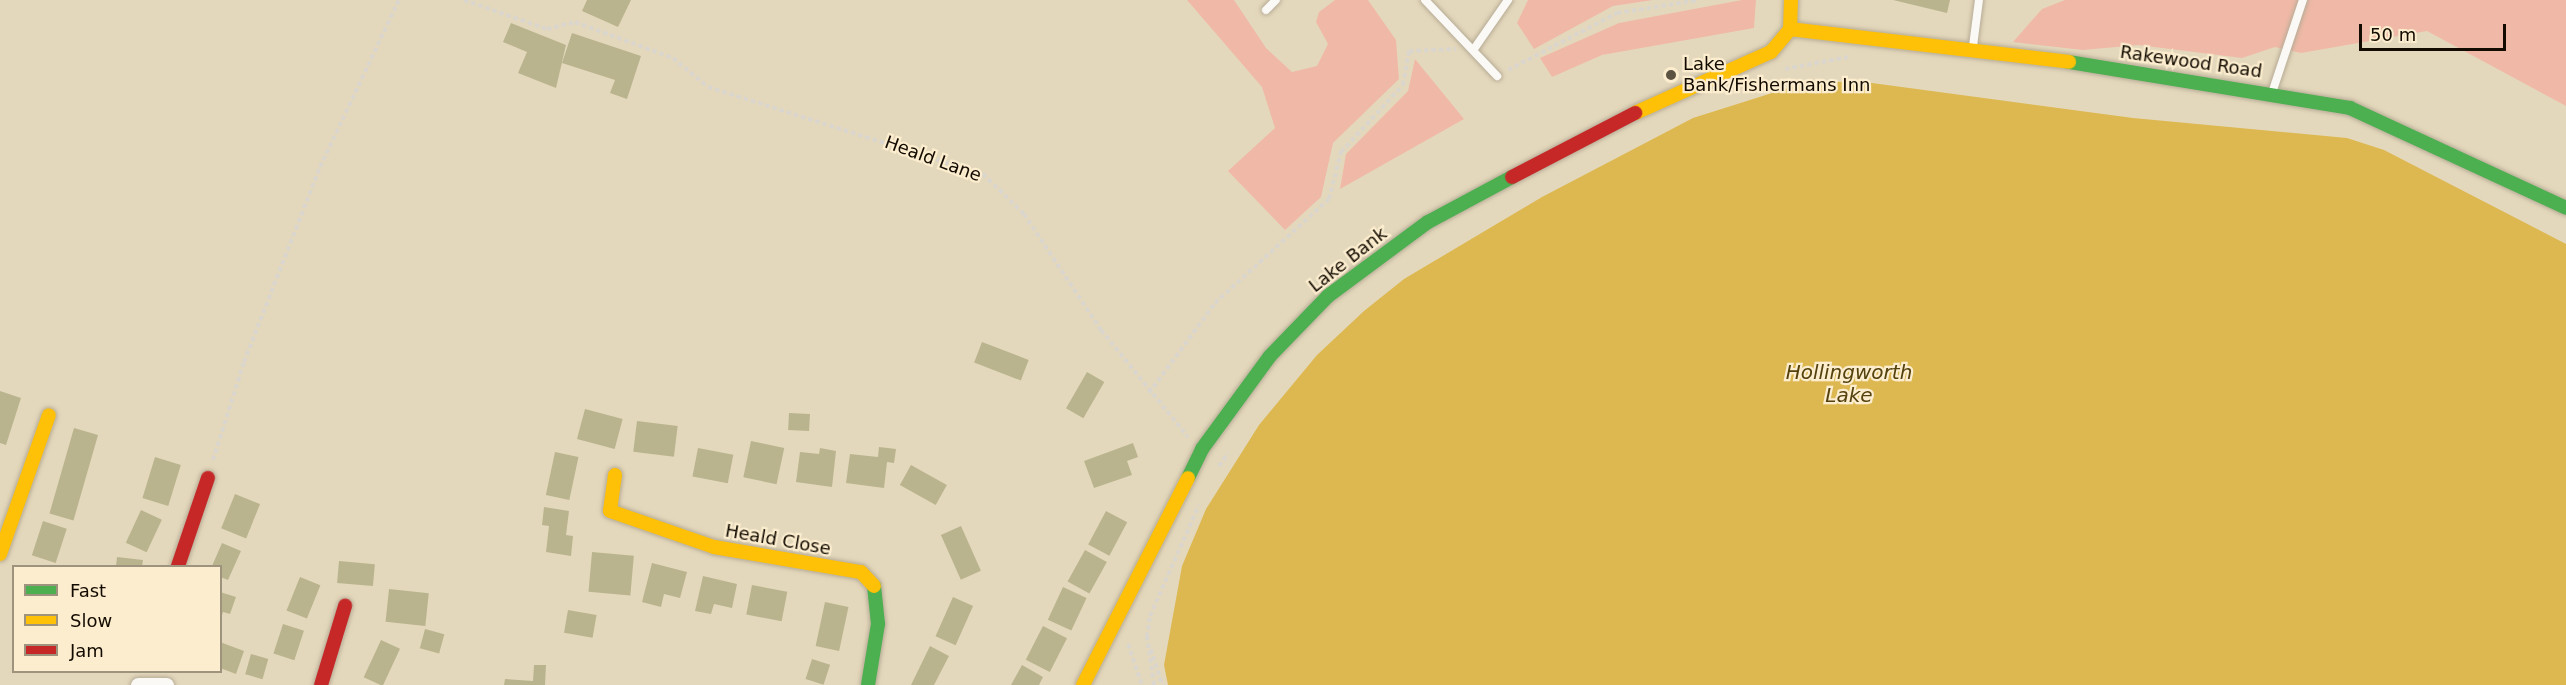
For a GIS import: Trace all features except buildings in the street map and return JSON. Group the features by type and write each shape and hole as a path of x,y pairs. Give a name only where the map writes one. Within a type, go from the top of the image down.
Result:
{"street":[{"path":"1790,29 1791,0"},
{"name":"Rakewood Road","path":"1790,29 1972,48 2272,92 2350,108 2398,127 2566,208"},
{"name":"Lake Bank","path":"1083,685 1202,449 1270,356 1328,296 1428,222 1616,121 1771,52 1790,29"},
{"path":"0,554 49,415"},
{"name":"Heald Close","path":"615,475 610,511 714,547 861,572 876,588 878,624 868,685"},
{"path":"179,565 208,478"},
{"path":"321,685 345,606"},
{"path":"138,685 163,680"}],"lane":[{"path":"1266,10 1276,0"},
{"path":"1425,0 1474,49 1497,76"},
{"path":"1474,49 1508,0"},
{"path":"1972,48 1979,0"},
{"path":"2272,92 2303,0"}],"path":[{"path":"208,478 244,362 320,167 399,0"},
{"name":"Heald Lane","path":"464,0 547,29 575,22 673,58 708,87 983,174 1024,214 1149,393 1190,439"},
{"path":"1497,76 1617,13 1699,0"},
{"path":"1149,393 1215,303 1329,199 1341,152 1403,85 1409,51 1474,49"},
{"path":"1779,70 1858,55"},
{"path":"1213,475 1231,447"},
{"path":"1154,685 1147,637 1150,616 1203,496"},
{"path":"1147,637 1162,685"},
{"path":"1128,640 1142,685"}],"shaded area":[{"path":"1187,0 1234,0 1266,48 1292,72 1317,66 1328,44 1316,22 1319,12 1335,0 1368,0 1396,40 1399,79 1333,143 1321,197 1285,230 1228,171 1275,128 1262,87"},
{"path":"1528,0 1653,0 1613,6 1534,49 1517,23"},
{"path":"1742,0 1756,0 1754,28 1602,55 1552,77 1540,58 1619,23"},
{"path":"2065,0 2566,0 2566,106 2427,31 2301,53 2275,47 2242,58 2138,45 2083,50 2013,42 2042,9"},
{"path":"1415,59 1464,119 1340,189 1346,154 1408,91"}],"water":[{"name":"Hollingworth Lake","path":"1857,81 2133,118 2347,138 2384,150 2566,244 2566,685 1168,685 1164,665 1182,566 1206,509 1259,425 1317,355 1364,311 1404,279 1542,197 1693,118 1801,84"}],"traffic: fast":[{"path":"2069,62 2350,108 2566,208"},
{"path":"1188,478 1202,449 1270,356 1328,296 1428,222 1512,177"},
{"path":"868,685 878,624 874,586"}],"traffic: slow":[{"path":"1635,113 1771,52 1790,29 1791,0"},
{"path":"1790,29 2069,62"},
{"path":"0,554 49,415"},
{"path":"615,475 610,511 714,547 861,572 874,586"},
{"path":"1083,685 1188,478"}],"traffic: jam":[{"path":"1512,177 1635,113"},
{"path":"178,565 208,478"},
{"path":"321,685 345,606"}],"place":[{"name":"Lake Bank/Fishermans Inn","path":"1671,75"}]}
